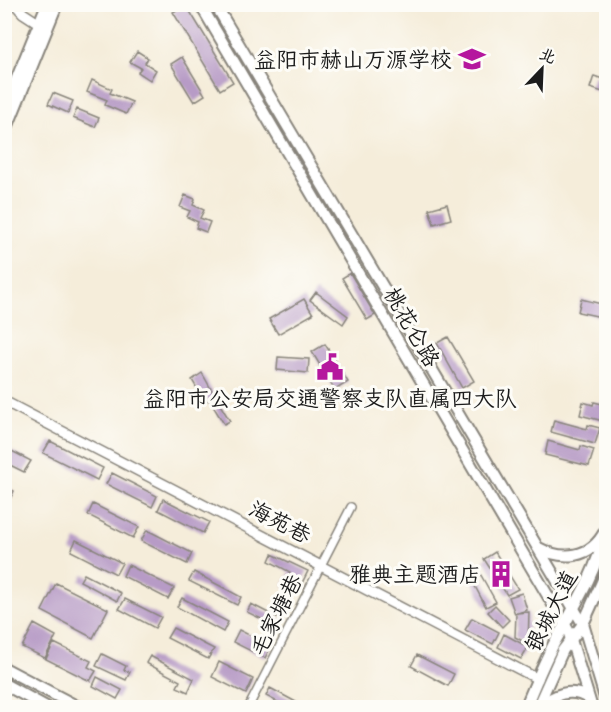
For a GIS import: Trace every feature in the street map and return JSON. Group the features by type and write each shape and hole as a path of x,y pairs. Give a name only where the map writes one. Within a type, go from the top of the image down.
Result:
{"main road":[{"path":"4,135 43,26 47,4"},
{"path":"4,110 43,26 57,4"},
{"name":"桃花仑路","path":"215,4 583,624 606,701"},
{"name":"桃花仑路","path":"202,5 565,625 591,703"},
{"path":"537,547 549,554 564,557 578,555 591,549 602,538 606,530"},
{"name":"银城大道","path":"525,708 555,642 599,559 606,530"},
{"name":"银城大道","path":"537,708 563,650 583,624 606,573"},
{"path":"4,668 80,708"},
{"path":"5,686 48,708"},
{"path":"537,708 549,698 564,693 580,692 591,703"}],"street":[{"path":"15,4 23,13 43,26"},
{"name":"海苑巷","path":"4,401 538,679"},
{"name":"毛家塘巷","path":"249,708 351,507"}],"building":[{"path":"186,5 233,82 220,90 173,12"},
{"path":"137,51 148,58 145,63 156,70 150,80 138,72 141,68 130,62"},
{"path":"182,57 205,95 194,102 171,64"},
{"path":"594,76 606,80 606,93 590,88"},
{"path":"92,80 112,89 110,93 132,102 126,114 105,105 107,100 87,92"},
{"path":"53,93 73,101 68,113 48,104"},
{"path":"77,109 99,118 95,127 73,118"},
{"path":"185,195 195,199 193,205 204,210 200,218 210,222 206,232 196,228 198,222 187,217 190,211 180,207"},
{"path":"447,204 451,219 434,224 429,209"},
{"path":"350,273 375,315 367,320 342,278"},
{"path":"316,292 348,316 343,324 310,300"},
{"path":"304,299 313,314 278,334 269,319"},
{"path":"581,299 606,305 606,318 578,312"},
{"path":"448,337 474,381 462,388 437,343"},
{"name":"益阳市公安局交通警察支队直属四大队","path":"325,344 348,382 335,390 312,352"},
{"path":"278,357 309,359 308,373 277,370"},
{"path":"202,373 215,396 205,402 192,380"},
{"path":"216,398 230,421 224,424 210,401"},
{"path":"583,402 606,405 603,421 580,415"},
{"path":"554,420 587,429 588,425 600,428 595,444 551,432"},
{"path":"50,441 103,468 97,480 43,453"},
{"path":"548,441 580,450 581,446 594,450 589,466 545,455"},
{"path":"4,447 31,461 24,472 4,462"},
{"path":"112,473 157,496 152,507 106,484"},
{"path":"4,486 14,491 8,503 4,501"},
{"path":"163,499 209,522 203,533 158,510"},
{"path":"93,504 139,527 133,538 88,515"},
{"path":"147,530 192,553 187,564 141,541"},
{"path":"76,540 122,563 116,574 71,551"},
{"name":"雅典主题酒店","path":"495,552 518,589 507,595 484,559"},
{"path":"272,554 308,571 297,593 283,586 290,572 269,561"},
{"path":"128,565 174,588 168,599 123,576"},
{"path":"478,570 496,602 486,607 469,575"},
{"path":"194,572 241,597 237,605 189,581"},
{"path":"84,574 121,593 117,601 80,581"},
{"path":"56,583 108,609 93,638 42,611"},
{"path":"522,593 527,610 515,614 509,597"},
{"path":"182,598 228,622 223,632 177,607"},
{"path":"125,599 161,617 155,628 119,609"},
{"path":"251,604 282,620 278,627 247,612"},
{"path":"495,605 509,620 502,627 488,612"},
{"path":"529,612 528,644 515,637 516,613"},
{"path":"472,618 499,632 493,644 465,630"},
{"path":"34,624 56,636 45,658 22,647"},
{"path":"173,628 214,649 208,659 167,638"},
{"path":"239,630 271,646 265,658 233,642"},
{"path":"504,634 528,647 521,659 498,647"},
{"path":"54,643 91,661 88,667 96,671 90,681 46,659"},
{"path":"102,654 126,666 124,670 130,672 126,680 96,666"},
{"path":"417,655 454,674 448,686 411,666"},
{"path":"150,656 194,679 188,692 177,687 180,681 146,663"},
{"path":"219,662 253,679 246,694 212,677"},
{"path":"97,677 122,690 117,699 93,686"},
{"path":"270,688 307,708 289,708 266,696"}],"place":[{"name":"益阳市赫山万源学校","path":"472,59"},
{"name":"益阳市公安局交通警察支队直属四大队","path":"330,367"},
{"name":"雅典主题酒店","path":"501,574"}]}
